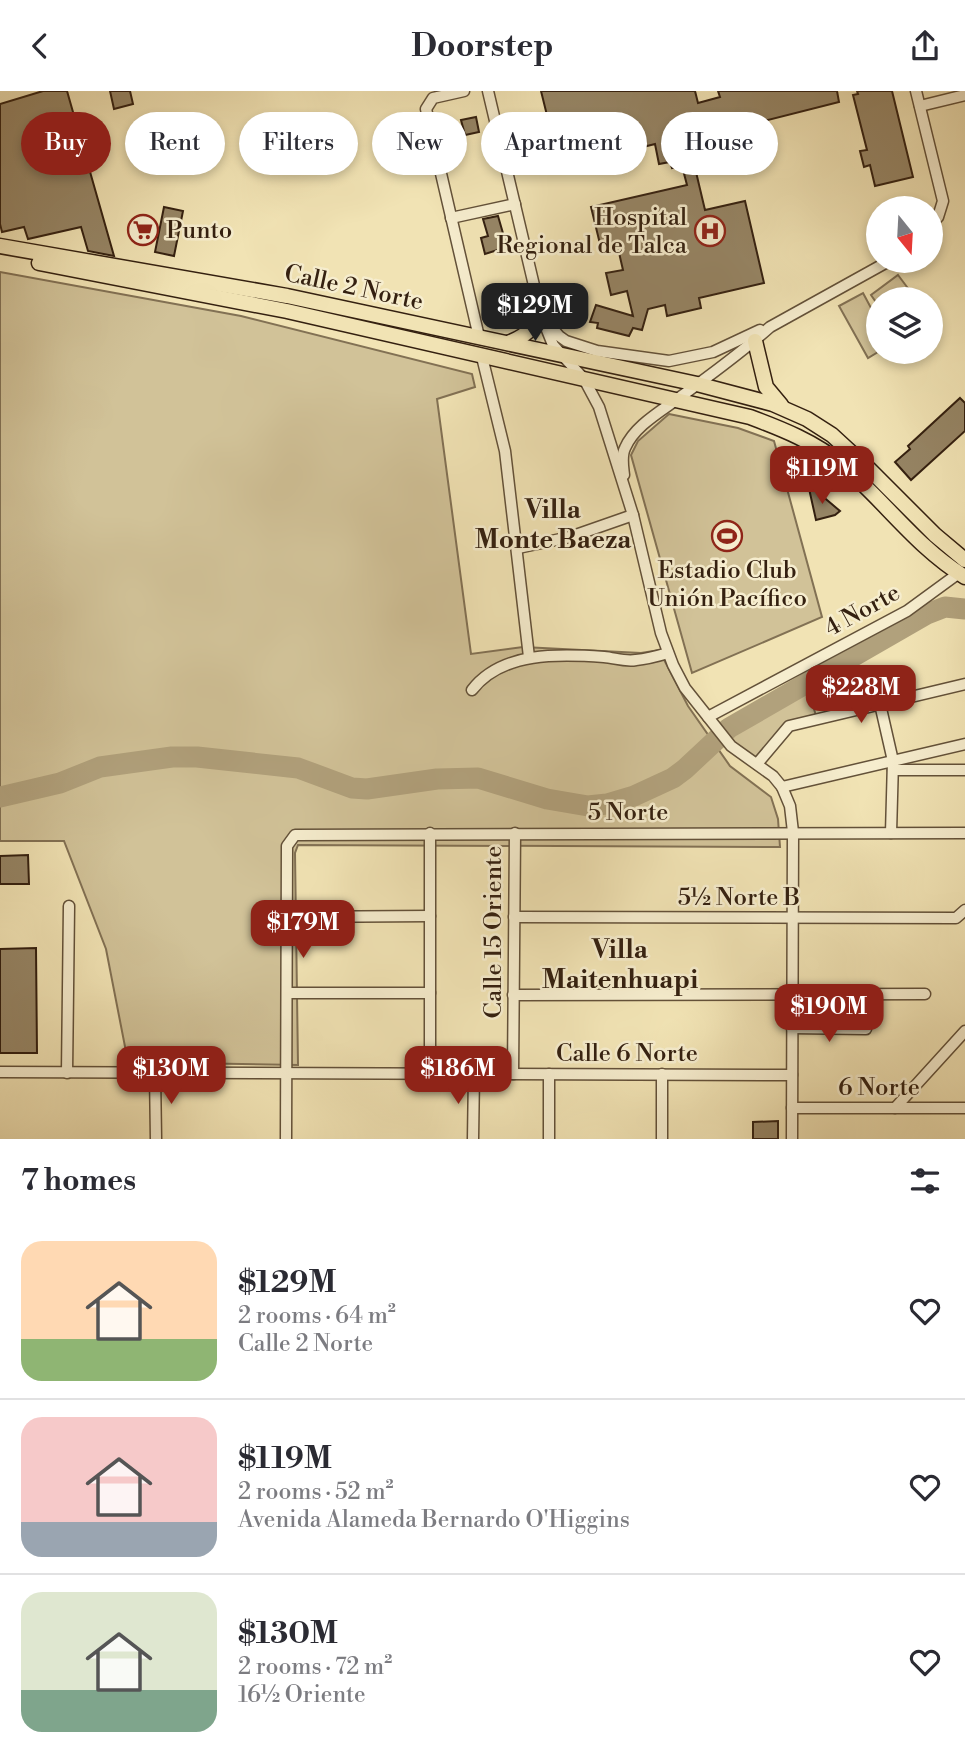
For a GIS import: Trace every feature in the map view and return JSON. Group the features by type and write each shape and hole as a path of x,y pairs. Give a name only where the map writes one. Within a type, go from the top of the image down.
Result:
{"main road":[{"name":"Calle 2 Norte","path":"0,246 249,288 696,384 757,399 787,410"},
{"name":"Calle 2 Norte","path":"0,256 287,311 750,417 786,431 840,463 911,534 963,570"},
{"path":"508,343 533,327 540,309"},
{"path":"754,341 766,387 771,395 787,410 807,419 847,447 934,535 963,570"}],"street":[{"path":"464,91 433,98 428,102 426,112 478,337"},
{"path":"488,91 540,309 550,340 560,355 584,379 599,407 633,515 668,653 685,688 717,729 731,746 757,764 782,787 790,806 793,832 792,1139"},
{"path":"916,91 941,196"},
{"path":"920,106 965,96"},
{"path":"451,218 515,204"},
{"path":"540,309 559,336 566,341 597,351 669,361 713,352 770,327 867,273"},
{"path":"624,484 625,446 639,429 770,327"},
{"path":"482,357 502,436 529,653"},
{"path":"518,548 570,537 633,515"},
{"name":"4 Norte","path":"708,717 907,611 963,570"},
{"path":"472,690 480,680 529,653 637,660 668,653"},
{"path":"757,764 789,726 965,684"},
{"path":"880,704 893,765 891,833"},
{"path":"782,787 893,765 965,744"},
{"path":"893,765 965,770"},
{"name":"5 Norte","path":"287,917 287,846 291,837 299,833 965,833"},
{"path":"430,833 430,1073"},
{"name":"Calle 15 Oriente","path":"513,1074 514,833"},
{"path":"66,1073 69,906"},
{"name":"5½ Norte B","path":"514,917 956,918 964,912"},
{"path":"286,1139 287,917 430,916"},
{"path":"287,993 430,993"},
{"path":"513,995 925,994"},
{"path":"792,1028 866,1029"},
{"path":"895,1108 965,1031"},
{"name":"Calle 6 Norte","path":"0,1072 792,1075"},
{"path":"155,1073 156,1139"},
{"path":"474,1074 474,1139"},
{"path":"549,1074 549,1139"},
{"path":"662,1074 662,1139"},
{"name":"6 Norte","path":"792,1108 965,1108"}],"shaded area":[{"path":"0,272 241,316 472,374 475,387 437,399 471,654 523,647 641,653 659,650 688,706 730,766 771,797 778,819 780,847 298,845 295,853 298,1065 128,1062 106,949 64,841 0,841"},
{"path":"898,275 907,287 882,287"},
{"path":"863,293 866,299 866,354 839,306"},
{"name":"Estadio Club Unión Pacífico","path":"669,414 738,428 774,441 822,617 692,673 631,455 638,441"},
{"path":"809,691 816,716 789,724 757,759 728,738 763,716"}],"building":[{"path":"43,91 67,91 73,112 21,112 21,175 91,175 114,256 88,251 81,227 28,239 24,227 2,232 0,104"},
{"path":"110,91 130,91 133,104 114,109"},
{"path":"541,91 695,91 698,103 720,97 718,91 837,91 839,102 778,117 778,112 661,112 659,164 655,144 647,146 647,112 546,112"},
{"path":"857,91 892,91 913,177 875,186 870,165 864,167 860,151 867,150 853,95 858,94"},
{"path":"476,117 479,132 467,135 467,119"},
{"path":"684,175 697,175 705,210 745,201 764,283 699,298 701,308 667,316 665,305 648,309 642,330 633,328 629,336 597,328 598,323 590,322 596,305 633,316 627,291 611,295 606,273 623,270 617,244 601,248 591,207 687,185"},
{"path":"164,207 183,211 174,256 155,252"},
{"path":"498,216 507,247 485,254 481,238 488,236 483,219"},
{"path":"960,398 965,403 965,431 911,480 895,462 910,449 908,446"},
{"path":"808,484 840,511 816,520"},
{"path":"28,855 29,884 0,884 0,856"},
{"path":"36,948 37,1053 0,1053 0,949"},
{"path":"778,1121 778,1139 753,1139 753,1122"}],"waterway":[{"path":"0,797 60,783 100,767 172,757 197,757 298,768 352,788 367,789 437,779 478,778 547,799 588,806 607,804 634,796 673,778 729,728 927,614 945,607 965,609"}],"place":[{"name":"Punto","path":"143,230"},
{"name":"Hospital Regional de Talca","path":"710,231"},
{"name":"Estadio Club Unión Pacífico","path":"727,536"}],"district":[{"name":"Villa Monte Baeza","path":"553,524"},
{"name":"Villa Maitenhuapi","path":"620,964"}]}
